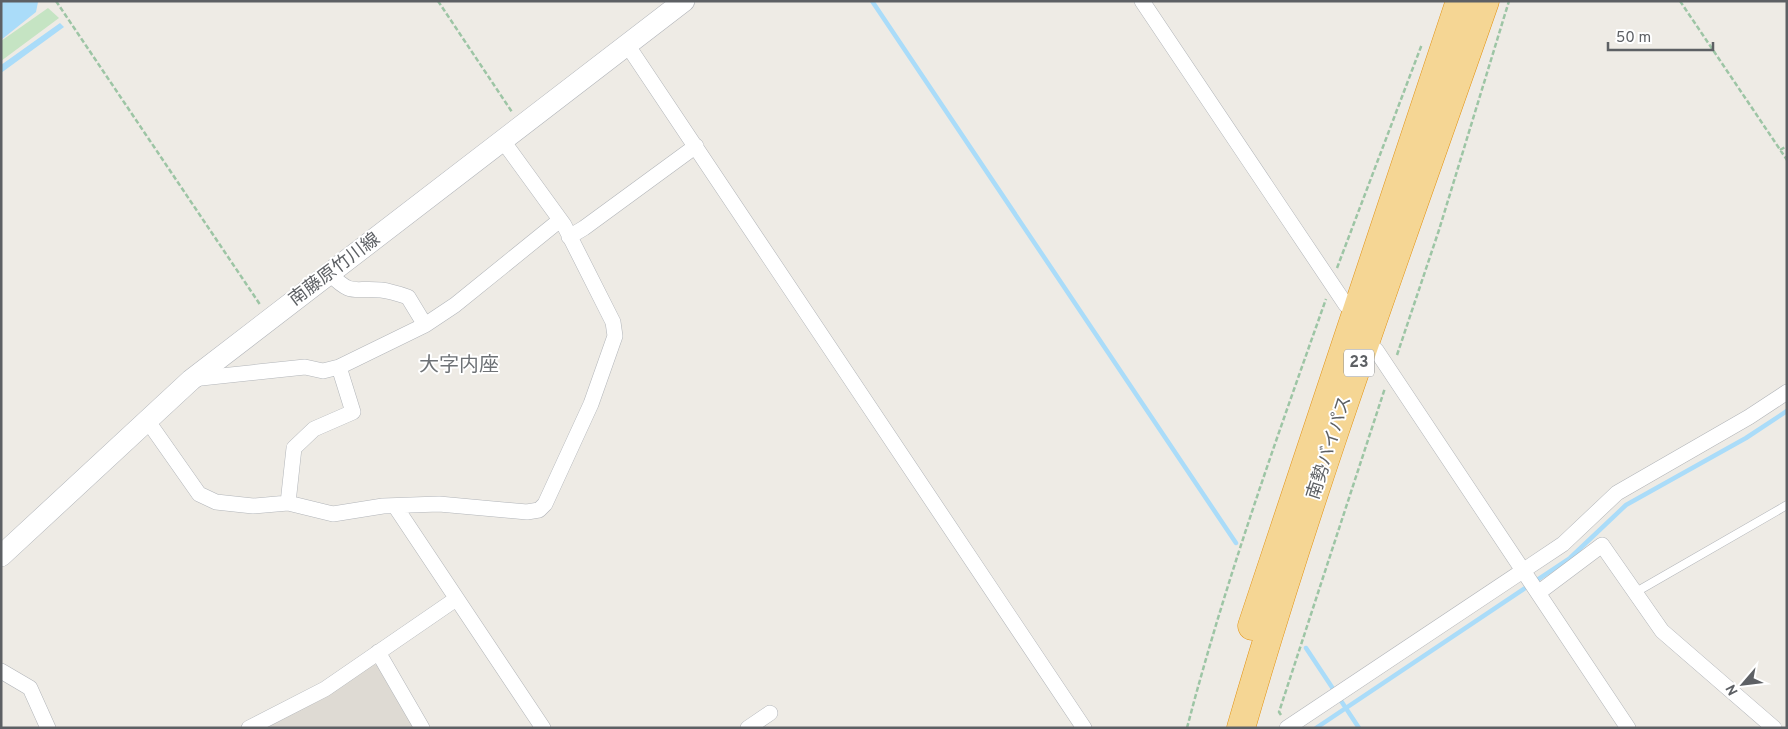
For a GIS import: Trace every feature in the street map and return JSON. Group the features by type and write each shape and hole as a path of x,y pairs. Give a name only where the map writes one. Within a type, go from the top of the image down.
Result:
{"highway":[{"name":"南勢バイパス","path":"1222,728 1276,550 1460,1"},
{"name":"南勢バイパス","path":"1241,728 1264,650 1349,391 1485,1"}],"main road":[{"name":"南藤原竹川線","path":"1,556 191,380 628,46 684,1"}],"street":[{"path":"1142,1 1346,304"},
{"path":"628,46 1084,728"},
{"path":"147,420 199,494 216,502 253,506 288,503 333,514 395,506 439,504 527,512 539,510 545,504 591,404 616,336 613,322 560,220 503,141"},
{"path":"569,237 696,146"},
{"path":"191,380 305,367 323,371 339,367 425,325 454,305 560,220"},
{"path":"330,274 343,286 360,291 380,290 408,297 425,325"},
{"path":"1376,350 1628,728"},
{"path":"288,503 294,448 314,429 353,412 339,367"},
{"path":"1531,582 1563,544 1617,493 1749,417 1787,392"},
{"path":"395,506 543,728"},
{"path":"1285,724 1531,582 1602,545 1662,631 1774,728"},
{"path":"249,728 325,689 456,599"},
{"path":"378,652 422,728"},
{"path":"1,671 30,688 48,728"},
{"path":"748,728 770,713"}],"lane":[{"path":"1636,592 1787,505"}],"path":[{"path":"56,1 270,320"},
{"path":"438,1 521,126"},
{"path":"1285,724 1280,712 1439,230 1510,1"},
{"path":"1680,1 1787,160"},
{"path":"1187,728 1207,653 1276,439 1332,283 1425,38"},
{"path":"1780,150 1787,146"}],"shaded area":[{"path":"373,664 378,665 415,728 263,728"}],"green space":[{"path":"48,8 59,18 1,61 1,41"}],"water":[{"path":"1,1 38,2 36,12 1,40"},
{"path":"60,23 64,27 1,73 1,65"}],"waterway":[{"path":"872,1 1236,543"},
{"path":"1316,728 1570,558 1626,505 1746,438 1787,411"},
{"path":"1306,648 1359,728"}],"district":[{"name":"大字内座","path":"459,366"}]}
